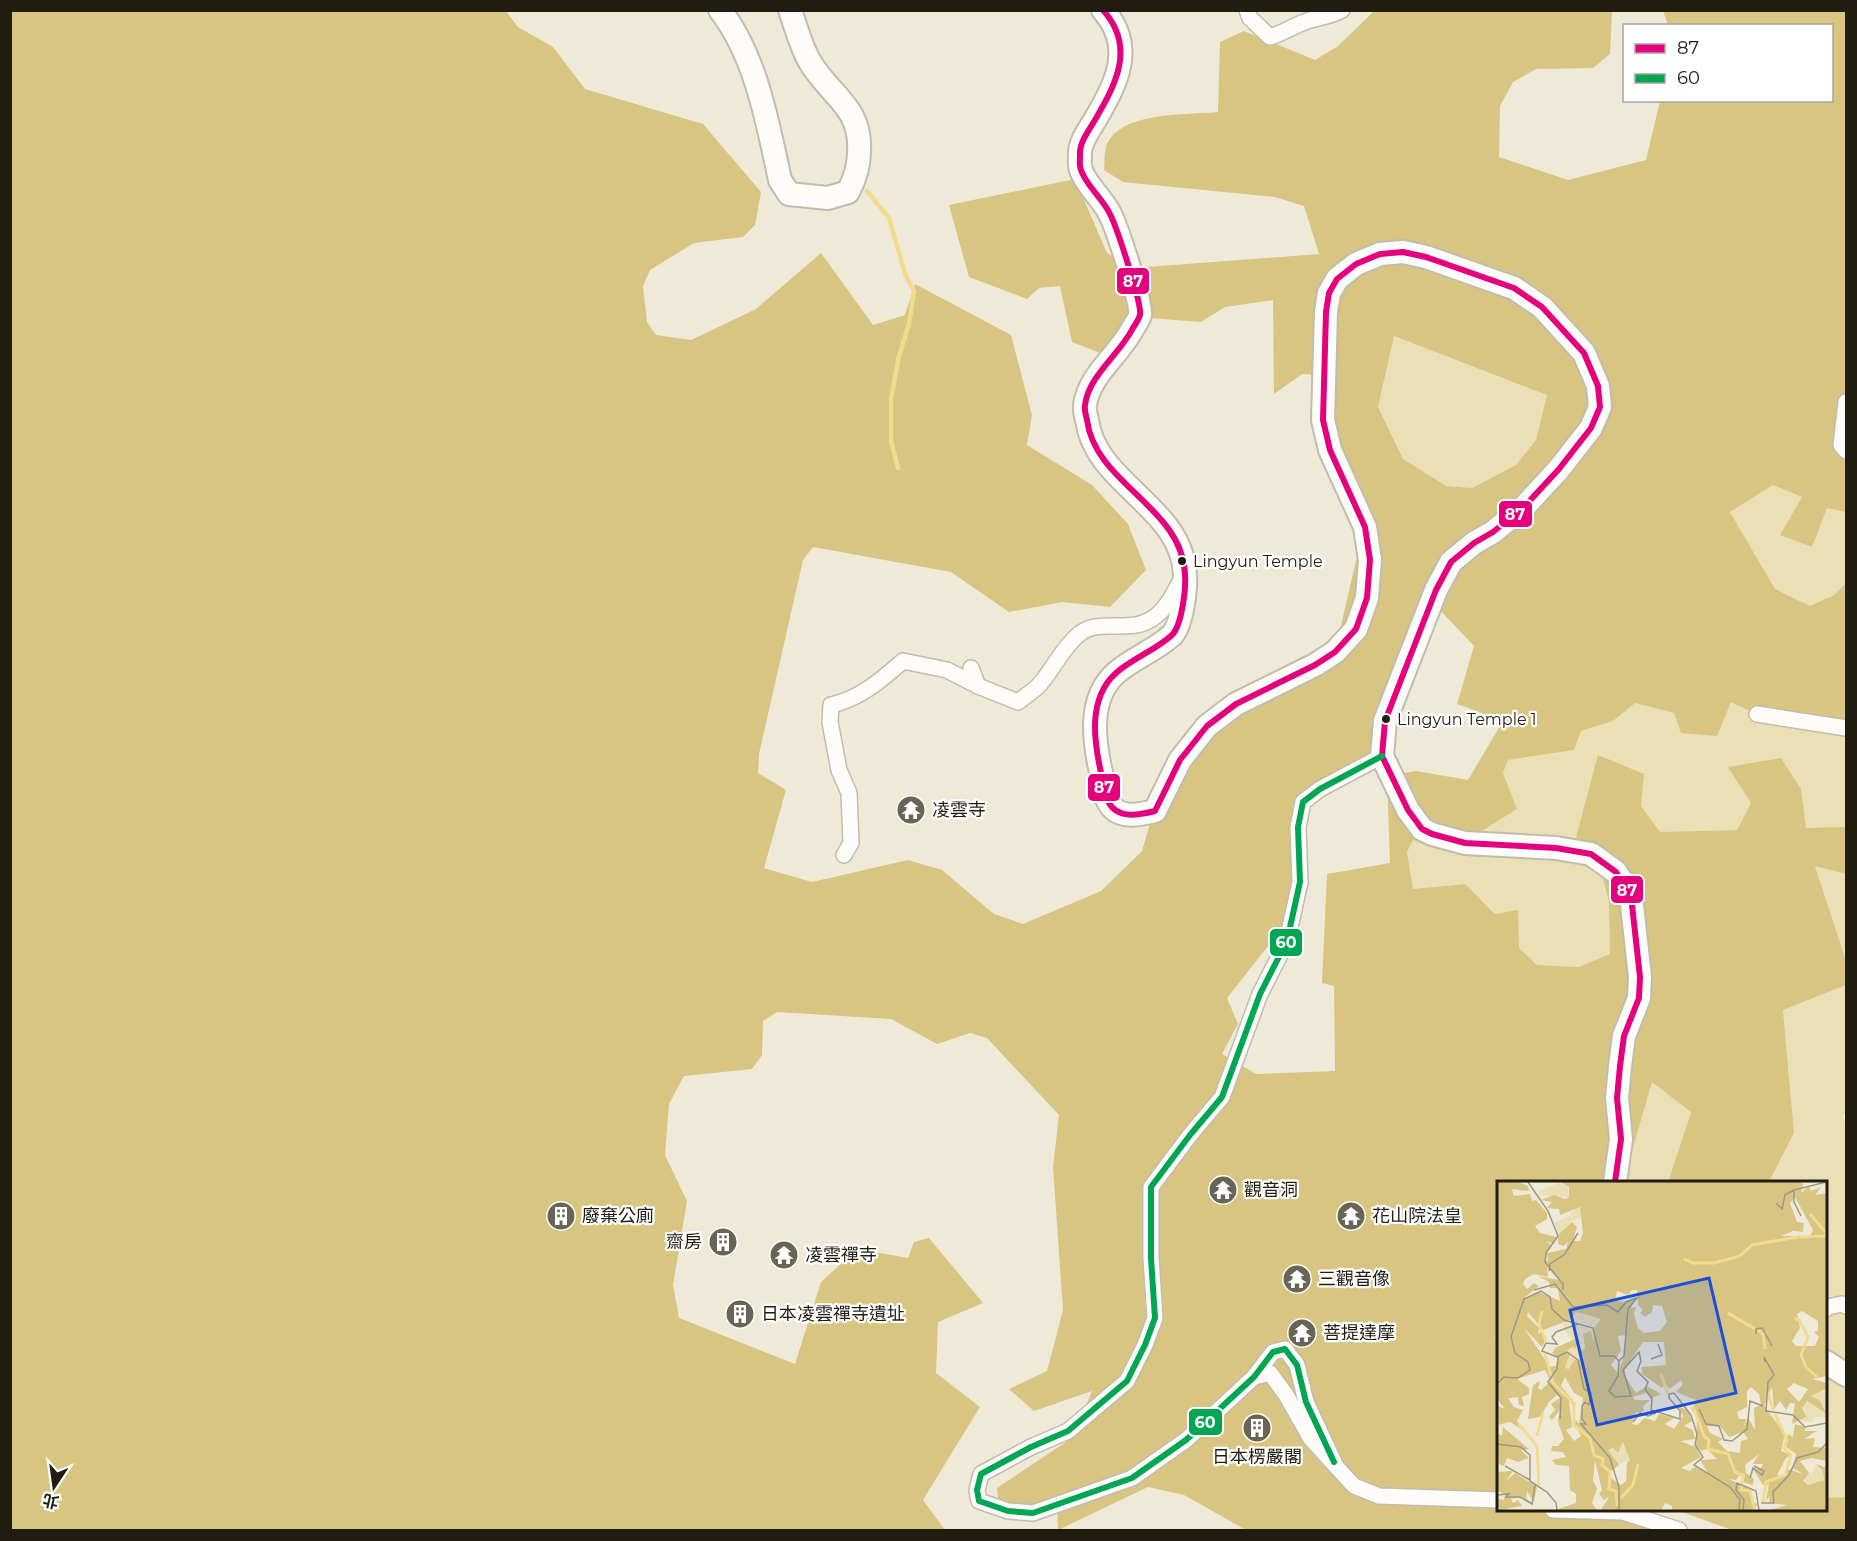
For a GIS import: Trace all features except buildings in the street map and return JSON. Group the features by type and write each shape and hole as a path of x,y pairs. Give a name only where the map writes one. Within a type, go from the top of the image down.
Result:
{"street":[{"path":"720,10 741,42 750,63 780,180 789,194 828,198 848,192 855,179 860,134 852,114 810,62 790,10"},
{"path":"1103,10 1120,38 1121,66 1109,96 1080,151 1081,171 1110,213 1139,299 1140,316 1130,335 1093,384 1085,406 1088,430 1097,451 1149,507 1178,543 1185,573 1184,603 1174,634 1116,673 1101,691 1096,708 1095,726 1099,765 1106,797 1115,809 1124,814 1132,816 1155,811 1180,759 1207,726 1236,704 1315,665 1335,652 1356,629 1367,598 1370,560 1365,527 1330,450 1323,420 1326,312 1329,293 1337,279 1356,264 1380,254 1403,252 1426,257 1514,288 1542,307 1584,353 1598,386 1599,407 1591,428 1559,469 1524,507 1451,562 1436,590 1385,721 1382,756 1408,810 1422,829 1465,843 1556,848 1591,854 1616,872 1631,896 1640,977 1639,998 1624,1036 1620,1066 1617,1098 1621,1139 1615,1181"},
{"path":"1247,10 1250,18 1270,37 1308,20 1330,16 1342,10"},
{"path":"1846,402 1841,445 1846,451"},
{"path":"844,855 851,843 849,793 839,770 830,722 831,705 843,702 875,686 903,661 947,670 978,686 1018,702 1038,687 1076,636 1088,628 1130,627 1149,621 1167,604 1185,573"},
{"path":"971,668 978,686"},
{"path":"1757,714 1846,728"},
{"path":"1334,1462 1306,1402 1297,1365 1285,1349 1273,1352 1254,1377 1186,1440 1132,1478 1033,1513 1008,1511 979,1501 977,1490 981,1474 1031,1446 1068,1431 1127,1381 1145,1345 1155,1318 1151,1258 1151,1187 1222,1097 1260,994 1287,941 1300,882 1298,827 1303,802 1320,789 1382,756"},
{"path":"1827,1308 1842,1304 1846,1306"},
{"path":"1827,1363 1846,1375"},
{"path":"1254,1377 1270,1372 1311,1439 1354,1486 1379,1496 1497,1500"},
{"path":"1600,1511 1623,1512 1679,1530"}],"shaded area":[{"path":"10,11 506,11 518,27 553,47 585,89 703,124 761,192 755,225 743,237 694,243 650,270 643,286 647,322 656,335 691,340 756,309 821,253 873,325 905,315 915,284 1011,335 1032,415 1027,445 1092,485 1128,524 1146,570 1110,607 1062,602 1009,612 951,572 813,547 803,560 759,754 758,773 786,790 764,868 812,882 908,860 942,870 994,914 1023,924 1101,891 1142,851 1163,779 1184,749 1332,646 1340,630 1360,543 1320,375 1302,374 1274,394 1273,300 1225,307 1201,322 1136,317 1100,353 1072,342 1060,286 1039,288 1027,299 969,277 949,205 1075,179 1107,253 1134,268 1319,254 1304,206 1275,197 1123,182 1104,170 1106,147 1113,135 1124,127 1139,121 1172,115 1218,112 1220,42 1244,31 1315,60 1338,46 1374,11 1612,11 1610,54 1593,68 1536,69 1513,82 1500,106 1499,157 1568,180 1646,160 1660,102 1833,102 1833,24 1668,24 1663,11 1846,11 1846,512 1827,508 1812,547 1780,535 1802,497 1773,485 1730,512 1775,589 1810,606 1834,595 1846,583 1846,730 1760,716 1731,702 1717,736 1681,733 1674,713 1635,703 1613,721 1581,731 1574,750 1508,760 1503,773 1517,809 1479,833 1575,841 1598,755 1644,774 1641,806 1660,832 1737,830 1751,803 1728,767 1781,758 1801,789 1806,828 1846,827 1846,874 1815,866 1846,961 1846,985 1783,1010 1794,1133 1770,1181 1668,1181 1691,1112 1652,1082 1623,1181 1497,1181 1497,1334 1495,1337 1497,1339 1497,1511 1635,1511 1656,1530 1246,1530 1184,1495 1148,1487 1058,1530 1057,1495 1000,1517 997,1488 1072,1438 1092,1391 1034,1411 1009,1389 1047,1371 1063,1310 1053,1167 1059,1115 987,1038 970,1033 937,1044 891,1019 777,1012 763,1021 762,1055 752,1069 684,1076 669,1104 665,1155 687,1201 673,1285 679,1318 795,1364 821,1282 857,1249 908,1258 914,1242 929,1238 983,1303 938,1322 936,1373 980,1407 923,1500 945,1530 11,1530","holes":["1394,336 1547,395 1536,440 1516,465 1472,488 1446,486 1403,459 1378,407","1434,604 1474,646 1457,704 1503,721 1468,780 1416,771 1387,776 1390,863 1327,874 1322,983 1334,986 1335,1071 1256,1074 1222,1054 1238,1024 1227,998 1283,927 1305,800 1386,740","1413,840 1447,852 1481,857 1570,860 1602,874 1609,903 1610,954 1579,967 1537,965 1519,948 1518,910 1495,914 1465,884 1413,889 1407,852"]},
{"path":"1394,336 1547,395 1536,440 1516,465 1472,488 1446,486 1403,459 1378,407"},
{"path":"1773,485 1802,497 1780,535 1827,508 1846,512 1846,583 1834,595 1810,606 1775,589 1730,512"},
{"path":"1731,701 1760,716 1846,730 1846,827 1806,829 1801,789 1751,803 1737,830 1660,832 1599,756 1575,841 1479,834 1517,809 1503,773 1508,760 1574,750 1581,731 1613,721 1635,703 1674,713"},
{"path":"1413,840 1447,852 1481,857 1570,860 1602,874 1609,903 1610,954 1579,967 1537,965 1519,948 1496,914 1464,884 1413,889 1407,852"},
{"path":"1815,865 1846,874 1846,961"},
{"path":"1846,985 1846,1111 1842,1117 1846,1122 1846,1362 1827,1352 1827,1181 1770,1181 1794,1133 1783,1010"},
{"path":"1652,1081 1691,1112 1668,1181 1623,1181"},
{"path":"1827,1373 1846,1384 1846,1497 1827,1498"},
{"path":"1846,1497 1846,1530 1732,1530 1679,1511 1827,1511 1827,1498"}],"waterway":[{"path":"867,191 889,218 905,274 914,291 909,324 899,356 891,399 891,441 898,468"}],"transit line":[{"name":"87","path":"1103,10 1113,24 1119,38 1121,52 1110,93 1083,141 1080,150 1080,167 1086,181 1107,208 1113,222 1133,281 1140,315 1127,338 1092,384 1085,411 1093,442 1105,462 1170,531 1181,551 1185,575 1181,615 1172,635 1116,673 1100,695 1095,736 1108,801 1112,807 1123,814 1135,815 1155,811 1180,760 1207,726 1236,704 1315,665 1335,652 1356,629 1367,598 1370,560 1365,527 1330,450 1323,420 1326,312 1329,293 1337,279 1356,264 1380,254 1403,252 1426,257 1514,288 1542,307 1584,353 1598,386 1600,407 1591,428 1559,469 1524,507 1451,562 1436,590 1385,721 1382,756 1408,810 1422,829 1465,843 1556,848 1591,854 1616,872 1631,896 1640,977 1639,998 1624,1036 1620,1066 1617,1098 1621,1139 1615,1181"},
{"name":"60","path":"1334,1462 1306,1402 1297,1365 1285,1349 1273,1352 1254,1377 1186,1440 1132,1478 1033,1513 1008,1511 979,1501 977,1490 981,1474 1031,1447 1068,1431 1127,1381 1145,1345 1155,1318 1151,1258 1151,1187 1222,1097 1260,994 1287,941 1300,882 1298,827 1303,802 1320,789 1382,756"}],"place":[{"name":"Lingyun Temple","path":"1182,561"},
{"name":"Lingyun Temple 1","path":"1386,719"},
{"name":"凌雲寺","path":"911,810"},
{"name":"觀音洞","path":"1223,1190"},
{"name":"廢棄公廁","path":"561,1216"},
{"name":"花山院法皇","path":"1351,1216"},
{"name":"齋房","path":"723,1242"},
{"name":"凌雲禪寺","path":"784,1255"},
{"name":"三觀音像","path":"1297,1279"},
{"name":"日本凌雲禪寺遺址","path":"740,1314"},
{"name":"菩提達摩","path":"1302,1333"},
{"name":"日本楞嚴閣","path":"1257,1428"}]}
